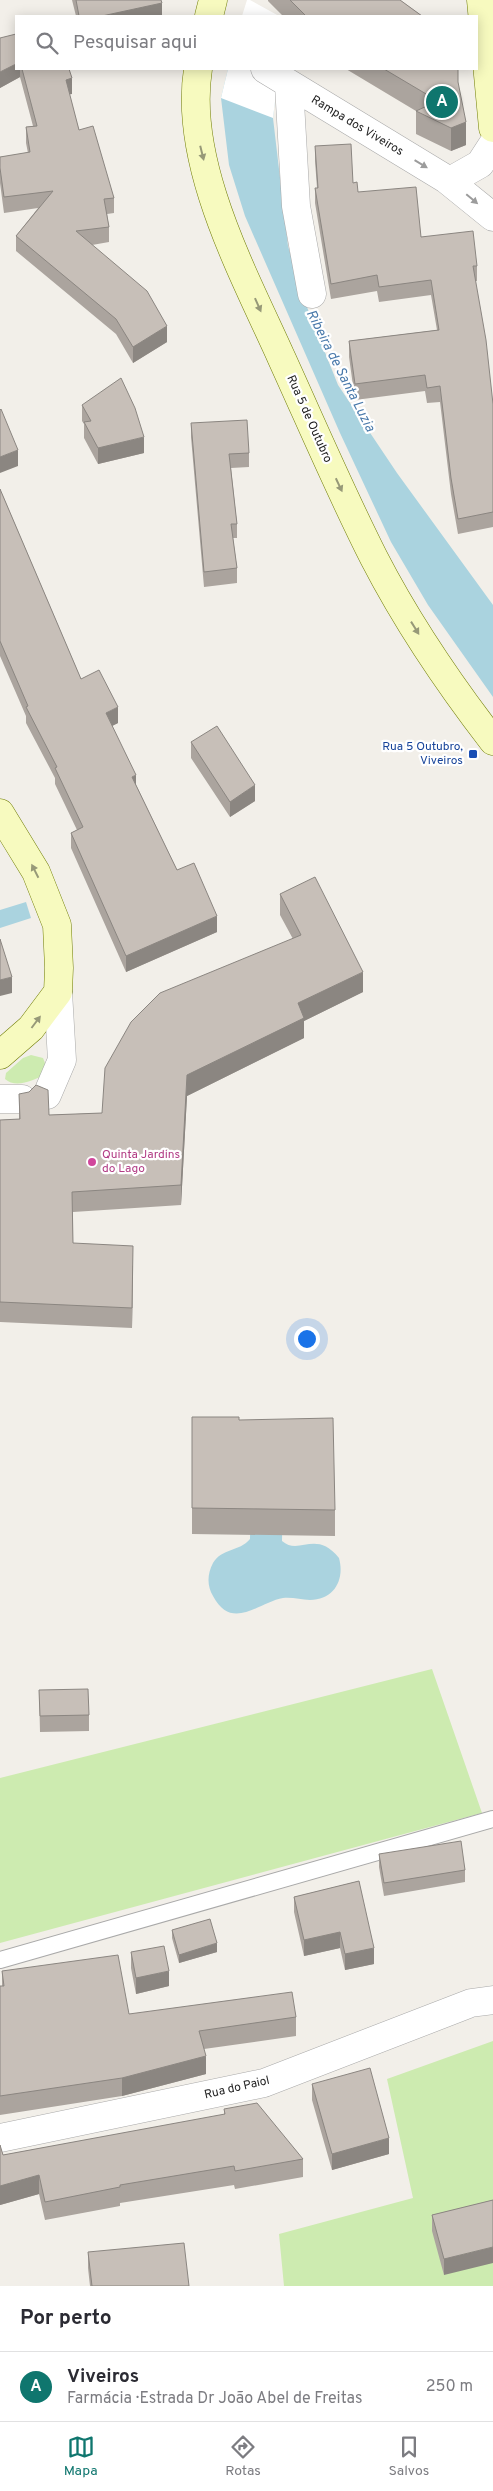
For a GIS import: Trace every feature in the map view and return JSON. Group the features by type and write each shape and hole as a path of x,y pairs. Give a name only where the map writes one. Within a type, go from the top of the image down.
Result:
{"main road":[{"path":"209,15 214,0"},
{"path":"481,0 493,128"},
{"name":"Rua 5 de Outubro","path":"198,70 196,104 200,146 220,219 338,484 375,560 456,694 493,742"},
{"path":"0,813 36,872 57,925 58,992 31,1028 0,1055"}],"street":[{"path":"214,0 222,15"},
{"name":"Rampa dos Viveiros","path":"267,70 450,181 493,217"},
{"path":"290,85 296,206 312,294"},
{"path":"450,181 480,164 493,144"},
{"path":"23,1098 62,1060 58,992"},
{"name":"Rua do Paiol","path":"0,2138 264,2083 471,2003 493,2000"}],"lane":[{"path":"0,1960 493,1819"}],"green space":[{"path":"31,1055 43,1058 46,1074 31,1081 20,1083 9,1082 5,1079 6,1073 23,1058"},
{"path":"432,1669 482,1813 0,1943 0,1778"},
{"path":"493,2041 493,2286 284,2286 279,2234 413,2198 387,2079"}],"water":[{"path":"228,70 230,70 275,99 273,118 288,246 305,302 338,385 397,473 493,605 493,697 428,605 391,542 340,433 245,216 229,165 221,98"},
{"path":"26,902 31,918 0,928 0,910"},
{"path":"251,1478 283,1479 282,1541 288,1545 295,1546 323,1545 339,1558 339,1581 326,1597 310,1600 283,1598 237,1614 220,1607 213,1596 208,1580 213,1563 221,1555 241,1546 250,1539"}],"pier":[{"path":"247,0 250,0 277,15 242,15"},
{"path":"228,70 279,70 273,118 221,98"}],"building":[{"path":"76,0 161,0 162,3 107,15 79,15"},
{"path":"290,0 400,0 421,15 305,15"},
{"path":"15,34 15,64 0,72 0,38"},
{"path":"22,70 69,70 72,78 66,80 79,130 93,126 114,198 104,199 109,227 76,231 147,291 167,326 133,347 116,319 16,236 53,191 4,197 0,157 30,152 26,127 37,126"},
{"path":"386,70 458,70 458,82 466,122 451,128 416,111 438,101"},
{"path":"351,144 353,183 357,182 358,192 416,187 421,237 473,231 477,266 473,266 486,340 493,404 493,512 458,519 440,386 427,388 425,375 355,384 349,341 439,330 431,280 379,287 377,275 331,284 315,188 318,188 315,146"},
{"path":"121,378 135,408 144,437 98,448 84,422 91,421 82,405"},
{"path":"0,410 18,450 0,457"},
{"path":"247,420 249,453 229,454 237,524 231,524 237,568 204,572 191,423"},
{"path":"0,489 81,679 99,670 118,707 106,713 136,775 132,777 177,870 194,863 217,916 126,956 71,833 83,827 55,768 57,767 26,707 28,706 0,641"},
{"path":"217,726 255,785 230,802 191,742"},
{"name":"Quinta Jardins do Lago","path":"315,877 363,972 298,1003 304,1018 187,1075 181,1185 72,1192 73,1243 133,1246 132,1308 0,1302 0,1120 20,1119 19,1094 29,1092 36,1085 48,1090 49,1115 102,1113 105,1068 131,1022 160,993 301,935 280,894"},
{"path":"0,939 12,977 0,980"},
{"path":"192,1417 239,1417 239,1420 333,1418 335,1510 192,1508"},
{"path":"88,1689 89,1715 40,1716 39,1690"},
{"path":"461,1841 465,1870 384,1883 379,1854"},
{"path":"359,1881 374,1948 345,1954 340,1932 304,1940 294,1897"},
{"path":"210,1919 217,1943 179,1955 172,1930"},
{"path":"164,1946 169,1971 136,1978 131,1952"},
{"path":"118,1955 129,2014 292,1992 296,2017 199,2031 206,2056 122,2078 0,2096 0,1986 4,1986 2,1971"},
{"path":"370,2068 389,2138 332,2154 312,2084"},
{"path":"257,2103 303,2159 235,2171 234,2166 120,2185 120,2187 45,2202 39,2175 0,2186 0,2145 3,2155 225,2114 224,2109"},
{"path":"493,2200 493,2247 444,2259 432,2215"},
{"path":"184,2243 189,2286 92,2286 88,2252"}],"place":[{"name":"Viveiros","path":"442,102"},
{"name":"Rua 5 Outubro, Viveiros","path":"473,754"},
{"name":"Quinta Jardins do Lago","path":"92,1162"}],"water label":[{"name":"Ribeira de Santa Luzia","path":"340,371"}]}
